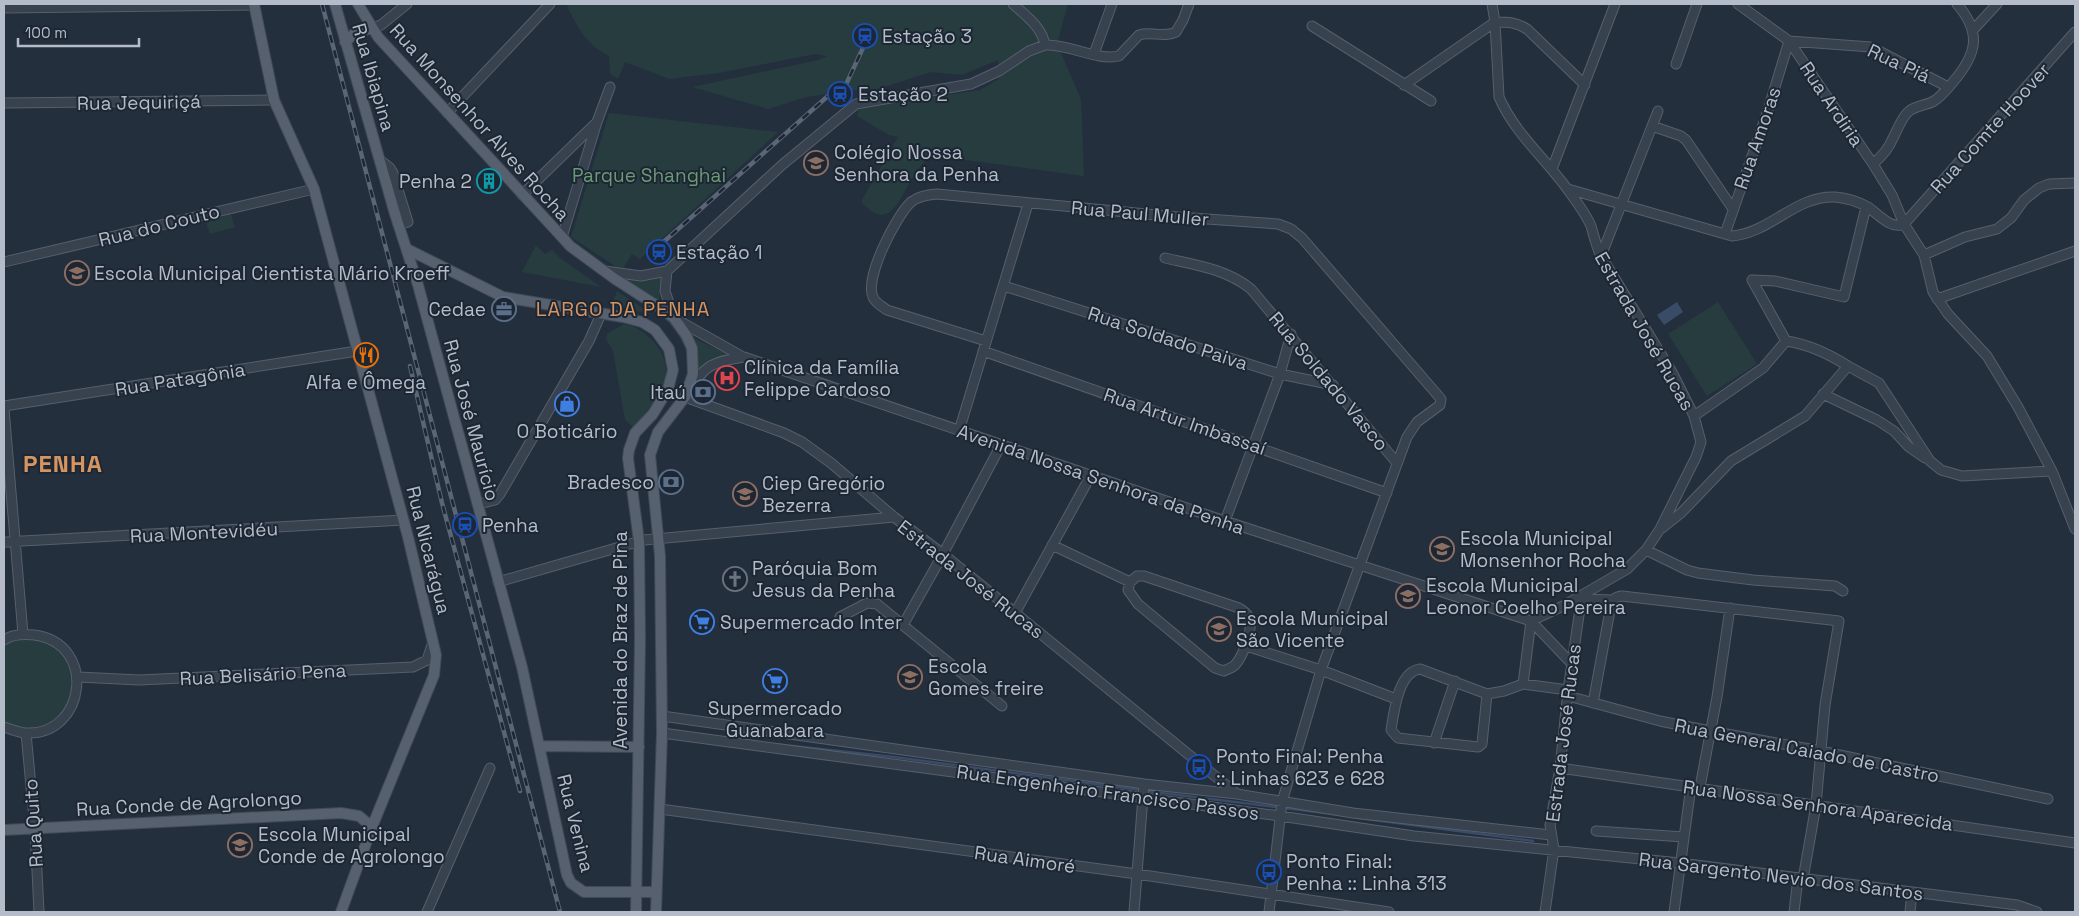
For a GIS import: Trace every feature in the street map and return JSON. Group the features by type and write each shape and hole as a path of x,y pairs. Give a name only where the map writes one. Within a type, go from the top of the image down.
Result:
{"main road":[{"name":"Rua Nicarágua","path":"254,4 274,100 314,189 404,520 436,655 434,675 372,827 340,912"},
{"name":"Rua Ibiapina","path":"335,4 380,160 403,223 407,248"},
{"name":"Rua Monsenhor Alves Rocha","path":"358,4 372,28 562,237"},
{"path":"345,42 355,33 372,28"},
{"path":"562,237 570,246 604,271 674,318 686,335 692,348 693,374 685,397"},
{"path":"407,248 503,297 601,314"},
{"name":"Rua José Maurício","path":"407,248 522,667 539,746"},
{"name":"Avenida do Braz de Pina","path":"601,314 633,320 656,330 669,349 673,370 668,389 652,414 635,433 629,450 639,541 640,639 636,912"},
{"name":"Avenida do Braz de Pina","path":"656,912 662,716 659,538 650,455 658,432 685,397"},
{"path":"539,746 639,747"},
{"name":"Rua Venina","path":"539,746 567,875 571,883 584,892 656,892"},
{"name":"Rua Conde de Agrolongo","path":"4,830 341,813 359,816 372,827"}],"street":[{"path":"4,8 254,4"},
{"path":"372,28 381,25 407,4"},
{"path":"447,112 550,4"},
{"path":"1013,4 1038,28 1046,44"},
{"path":"1094,54 1112,4"},
{"path":"604,271 641,276 667,271 782,165 856,104 971,84 999,71 1029,51 1046,44 1060,45 1105,57 1118,56 1139,35 1159,36 1176,32 1183,20 1188,4"},
{"name":"Estrada José Rucas","path":"1492,4 1495,22 1499,98 1516,127 1568,189 1590,226 1600,256 1672,372 1694,416 1700,435 1699,451 1660,529 1646,550 1627,569 1582,597 1568,693 1560,768 1550,824 1554,848"},
{"path":"1552,170 1615,4"},
{"path":"1676,64 1697,4"},
{"name":"Rua Ardiria","path":"1738,4 1789,42 1873,164 1892,195 1904,224 1924,255"},
{"path":"1873,164 1887,150 1906,114 1914,108 1935,100 1965,68 1973,49 1973,30 1957,4"},
{"path":"1973,30 1996,4"},
{"path":"1404,85 1495,22 1518,23 1527,29 1585,85"},
{"path":"1312,26 1431,101"},
{"name":"Rua Comte Hoover","path":"1904,224 2075,32"},
{"name":"Rua Piá","path":"1789,42 1871,47 1948,87"},
{"name":"Rua Amoras","path":"1725,234 1768,110 1789,42"},
{"path":"562,237 610,87"},
{"name":"Rua Jequiriçá","path":"4,103 274,100"},
{"path":"1600,256 1658,111"},
{"path":"522,194 598,122"},
{"path":"1652,126 1686,140 1733,209"},
{"path":"2075,183 2049,184 2039,188 2024,200 2011,218 1997,229 1965,237 1924,255 1930,285 1937,299 1948,314 1987,356 2052,471 2075,529"},
{"name":"Rua do Couto","path":"4,262 314,189"},
{"path":"1568,189 1732,236 1746,233 1805,203 1823,198 1851,200 1866,206 1892,224 1904,224"},
{"name":"Rua Paul Muller","path":"986,341 887,310 872,297 871,289 881,250 888,233 904,210 919,197 937,194 1028,204 1278,224 1291,229 1302,238 1441,399 1440,405 1417,422 1406,438 1397,462"},
{"path":"959,431 1028,204"},
{"path":"1866,206 1844,297 1775,281 1752,280 1786,340 1831,356 1879,383 1930,461"},
{"path":"1937,299 2075,251"},
{"name":"Rua Soldado Vasco","path":"1165,258 1224,272 1236,278 1258,296 1397,462 1321,670 1281,809 1269,912"},
{"path":"667,271 665,291 674,318 744,357"},
{"name":"Rua Soldado Paiva","path":"1004,286 1280,374 1333,385"},
{"path":"483,503 494,500 500,494 589,341 601,314"},
{"path":"1225,521 1280,374 1291,334"},
{"path":"1694,416 1763,368 1771,361 1786,340"},
{"name":"Rua Patagônia","path":"4,408 357,351"},
{"name":"Rua Artur Imbassaí","path":"983,351 1387,493"},
{"name":"Avenida Nossa Senhora da Penha","path":"685,397 702,371 718,361 744,357 1225,521 1531,622"},
{"path":"1660,529 1681,513 1731,461 1805,416 1848,366"},
{"path":"1823,394 1877,420 1894,431 1909,447 1942,470 1962,476 2052,471"},
{"name":"Estrada José Rucas","path":"685,397 784,433 802,442 831,463 894,518 943,554 1237,794"},
{"path":"4,408 23,634"},
{"path":"902,625 943,554 1001,445"},
{"path":"1015,613 1092,475"},
{"path":"498,582 639,541 894,518"},
{"name":"Rua Montevidéu","path":"4,542 404,520"},
{"path":"1052,545 1130,582"},
{"path":"1646,550 1686,570 1698,573 1753,580 1835,586 1843,591"},
{"path":"1137,576 1144,576 1239,608 1249,617 1250,624 1246,646 1232,667 1224,670 1215,668 1138,604 1129,593 1130,582 1137,576"},
{"path":"1531,622 1582,597 1612,602 1622,596 1839,621 1826,705 1816,805 1794,912"},
{"path":"840,617 858,606 872,602 1002,706"},
{"path":"1593,703 1612,602"},
{"path":"1674,912 1684,837 1710,731 1730,608"},
{"path":"1531,622 1572,664"},
{"path":"1487,694 1481,746 1434,743 1398,738 1391,730 1396,699 1409,675 1416,670 1420,669 1487,694 1504,691 1523,684 1531,622"},
{"path":"4,640 23,634 48,638 61,646 72,662 78,677 77,695 74,702 58,722 43,731 26,733 4,726"},
{"name":"Rua Belisário Pena","path":"78,677 148,679 413,667 427,660 433,640"},
{"path":"1246,646 1321,670 1396,699"},
{"path":"1434,743 1455,681"},
{"name":"Rua General Caiado de Castro","path":"1523,684 1568,693 1593,703 1710,731 1821,751 2048,799"},
{"name":"Rua Engenheiro Francisco Passos","path":"662,716 912,759 1144,791 1237,794 1281,809 1353,813 1551,835"},
{"path":"698,737 700,722"},
{"name":"Rua Engenheiro Francisco Passos","path":"662,732 912,759 1281,809 1414,836 1554,848"},
{"name":"Rua Quito","path":"26,733 35,829 39,912"},
{"path":"427,912 490,768"},
{"name":"Rua Nossa Senhora Aparecida","path":"1560,768 2075,843"},
{"path":"1134,912 1144,791"},
{"name":"Rua Aimoré","path":"660,809 1137,874 1270,896 1390,912"},
{"path":"1596,830 1684,837"},
{"path":"1545,912 1554,848"},
{"name":"Rua Sargento Nevio dos Santos","path":"1554,848 2017,905 2025,911 2038,912"},
{"path":"1910,912 1912,892"}],"green space":[{"path":"567,4 1068,4 1057,44 1081,99 1084,176 930,155 916,171 899,202 893,209 880,215 862,203 862,200 898,137 889,135 857,116 858,110 869,106 980,90 999,79 998,60 962,75 931,72 878,89 862,89 806,97 768,109 692,87 818,60 827,56 815,54 719,73 669,79 625,62 618,79 610,74 609,56 594,46 584,36"},
{"name":"Parque Shanghai","path":"609,113 778,132 640,259 632,254 624,267 618,268 571,237"},
{"path":"231,214 235,227 210,234 206,222"},
{"path":"536,245 545,254 552,250 560,258 601,287 522,272"},
{"path":"610,274 636,280 662,277 659,294 662,308 670,319 693,338 736,356 720,360 680,396 688,374 688,358 683,343 662,316"},
{"path":"617,291 651,314 611,306"},
{"path":"1718,302 1757,364 1707,396 1668,334"},
{"path":"624,324 636,328 650,338 661,352 665,364 666,375 658,398 635,429 625,420 613,351 606,339 607,334"},
{"path":"24,639 47,643 61,653 69,666 73,681 71,696 66,710 56,721 43,728 26,729 4,722 4,645 8,642"}],"water":[{"path":"1677,302 1683,312 1664,325 1657,315"}],"waterway":[{"path":"774,744 894,757 1141,790"},
{"path":"1146,791 1341,815"},
{"path":"1359,818 1533,841"}],"railway":[{"path":"322,4 560,912"},
{"path":"843,91 868,37"},
{"path":"659,246 837,88"},
{"path":"410,366 442,503 520,791"}],"place":[{"name":"Estação 3","path":"865,36"},
{"name":"Estação 2","path":"840,94"},
{"name":"Colégio Nossa Senhora da Penha","path":"816,163"},
{"name":"Penha 2","path":"489,181"},
{"name":"Estação 1","path":"659,252"},
{"name":"Escola Municipal Cientista Mário Kroeff","path":"77,273"},
{"name":"Cedae","path":"504,309"},
{"name":"Alfa e Ômega","path":"366,355"},
{"name":"Clínica da Família Felippe Cardoso","path":"727,378"},
{"name":"Itaú","path":"703,392"},
{"name":"O Boticário","path":"567,404"},
{"name":"Bradesco","path":"671,482"},
{"name":"Ciep Gregório Bezerra","path":"745,494"},
{"name":"Penha","path":"465,525"},
{"name":"Escola Municipal Monsenhor Rocha","path":"1442,549"},
{"name":"Paróquia Bom Jesus da Penha","path":"735,579"},
{"name":"Escola Municipal Leonor Coelho Pereira","path":"1408,596"},
{"name":"Supermercado Inter","path":"702,622"},
{"name":"Escola Municipal São Vicente","path":"1219,629"},
{"name":"Escola Gomes freire","path":"910,677"},
{"name":"Supermercado Guanabara","path":"775,681"},
{"name":"Ponto Final: Penha :: Linhas 623 e 628","path":"1199,767"},
{"name":"Escola Municipal Conde de Agrolongo","path":"240,845"},
{"name":"Ponto Final: Penha :: Linha 313","path":"1269,872"}],"district":[{"name":"LARGO DA PENHA","path":"623,309"},
{"name":"PENHA","path":"63,464"}]}
